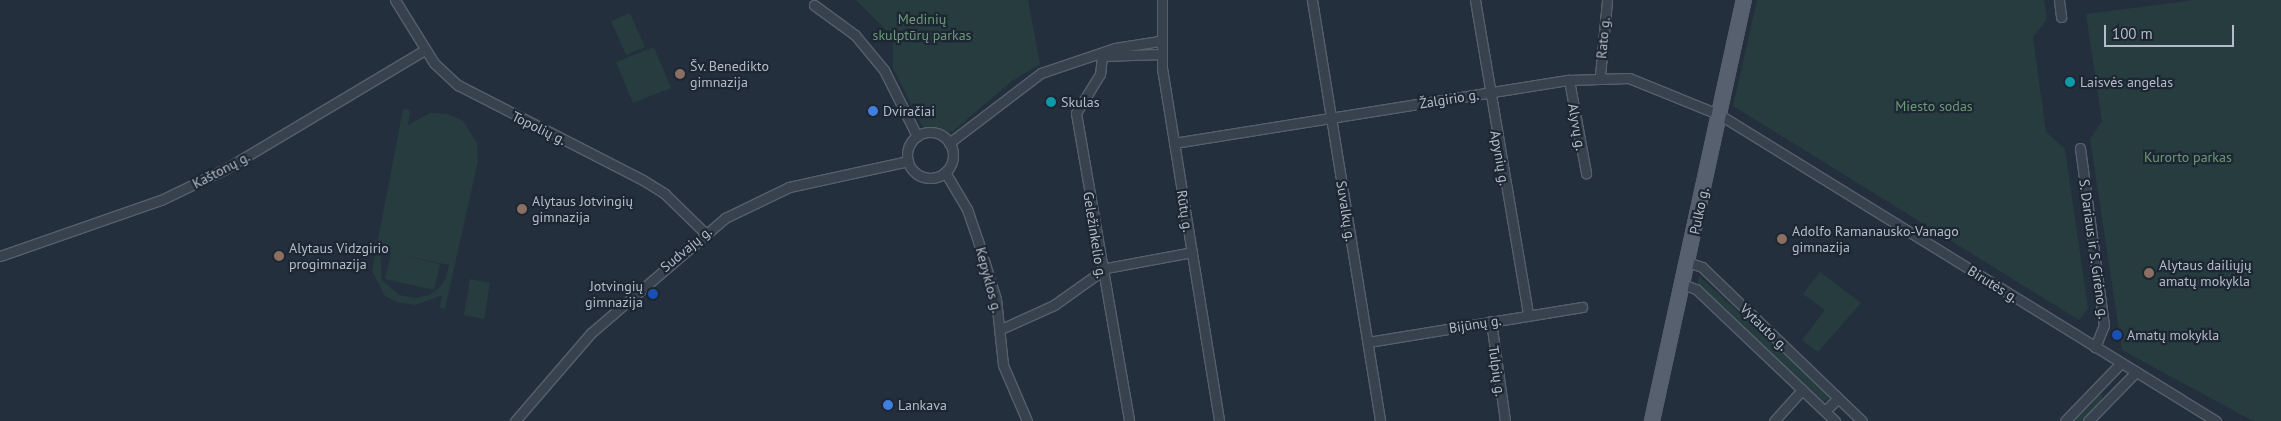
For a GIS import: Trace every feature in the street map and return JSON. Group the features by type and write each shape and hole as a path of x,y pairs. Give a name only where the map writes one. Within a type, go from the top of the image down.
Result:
{"main road":[{"name":"Pulko g.","path":"1652,421 1744,0"}],"street":[{"name":"Topolių g.","path":"395,0 425,50 469,93 643,180 665,194 704,232"},
{"name":"Rūtų g.","path":"1162,0 1159,41 1219,421"},
{"name":"Suvalkų g.","path":"1312,0 1380,421"},
{"name":"Apynių g.","path":"1475,0 1489,93 1528,315"},
{"name":"Rato g.","path":"1600,76 1607,0"},
{"path":"2059,0 2061,17"},
{"path":"814,5 841,22 884,70 917,136"},
{"path":"1102,56 1115,48 1159,41"},
{"name":"Kaštonų g.","path":"0,256 160,200 226,169 425,50"},
{"path":"949,142 1027,81 1067,63 1102,56 1161,54"},
{"name":"Geležinkelio g.","path":"1102,56 1100,74 1076,113 1100,271 1129,421"},
{"name":"Žalgirio g.","path":"1174,143 1600,76 1648,84 1720,115"},
{"name":"Alyvų g.","path":"1569,80 1586,173"},
{"name":"Birutės g.","path":"1720,115 2216,421"},
{"path":"934,133 949,142 952,161 945,172 927,178 915,172 908,161 908,150 917,136 934,133"},
{"name":"S. Dariaus ir S. Girėno g.","path":"2080,148 2104,325 2094,347"},
{"name":"Sudvajų g.","path":"515,421 591,333 704,232 742,208 789,187 908,161"},
{"name":"Kepyklos g.","path":"945,172 967,209 996,299 1004,366 1026,421"},
{"path":"1000,329 1054,305 1100,271 1114,264 1192,252"},
{"name":"Vytauto g.","path":"1687,262 1702,267 1862,421"},
{"name":"Vytauto g.","path":"1682,284 1696,289 1835,421"},
{"name":"Bijūnų g.","path":"1368,342 1582,307"},
{"name":"Tulpių g.","path":"1491,321 1505,421"},
{"path":"2065,421 2121,363"},
{"path":"2088,421 2136,372"},
{"path":"1774,421 1802,390"},
{"path":"1825,411 1838,398"}],"green space":[{"name":"Medinių skulptūrų parkas","path":"856,0 1028,0 1040,64 1012,81 952,132 922,126 893,68 893,37"},
{"name":"Miesto sodas","path":"1757,0 2044,0 2047,19 2033,37 2046,132 2065,149 2088,309 2079,320 1733,106"},
{"name":"Kurorto parkas","path":"2195,0 2281,0 2281,421 2253,421 2122,350 2090,139 2102,121 2086,14"},
{"path":"630,13 645,47 626,55 611,21"},
{"path":"654,47 671,88 633,103 616,62"},
{"path":"403,109 410,110 408,125 430,113 448,114 463,121 477,143 478,161 445,309 440,307 442,295 416,305 397,302 385,296 372,271","holes":["380,251 391,253 385,279 434,290 440,264 396,254 449,265 446,278 440,287 429,295 415,298 399,295 382,280"]},
{"path":"1820,272 1861,303 1818,352 1802,340 1825,310 1803,294"},
{"path":"1699,276 1830,395 1827,400 1822,402 1698,284"},
{"path":"470,279 490,283 484,319 464,315"},
{"path":"2096,395 2102,395 2103,401 2083,421 2070,421"}],"place":[{"name":"Šv. Benedikto gimnazija","path":"680,74"},
{"name":"Laisvės angelas","path":"2070,82"},
{"name":"Skulas","path":"1051,102"},
{"name":"Dviračiai","path":"873,111"},
{"name":"Alytaus Jotvingių gimnazija","path":"522,209"},
{"name":"Adolfo Ramanausko-Vanago gimnazija","path":"1782,239"},
{"name":"Alytaus Vidzgirio progimnazija","path":"279,256"},
{"name":"Alytaus dailiųjų amatų mokykla","path":"2149,273"},
{"name":"Jotvingių gimnazija","path":"653,294"},
{"name":"Amatų mokykla","path":"2117,335"},
{"name":"Lankava","path":"888,405"}]}
